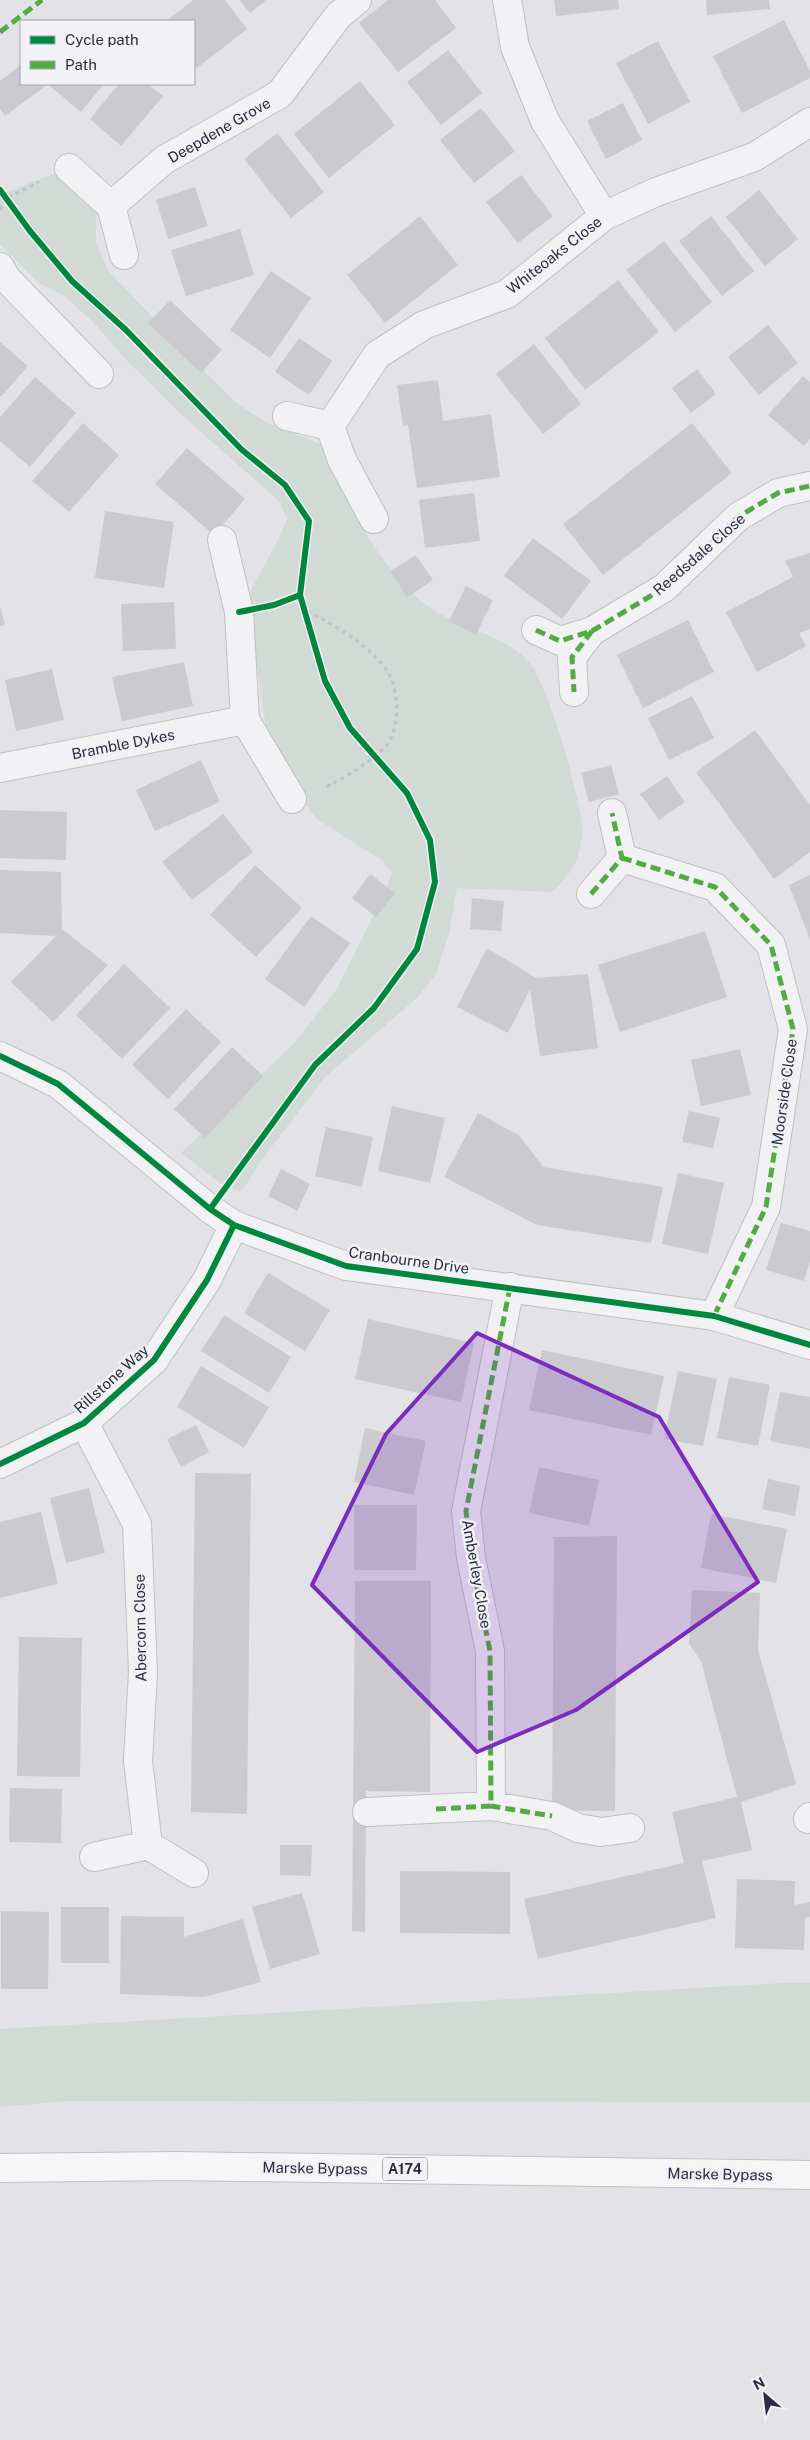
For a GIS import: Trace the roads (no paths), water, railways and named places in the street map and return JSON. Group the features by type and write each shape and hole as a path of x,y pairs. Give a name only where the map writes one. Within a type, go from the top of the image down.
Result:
{"main road":[{"name":"Marske Bypass","path":"0,2168 176,2166 810,2175"}],"street":[{"name":"Deepdene Grove","path":"111,206 164,160 280,94 338,16 356,0"},
{"path":"507,0 514,47 545,121 604,216"},
{"name":"Whiteoaks Close","path":"330,426 376,355 424,325 506,294 604,216 656,192 754,157 810,122"},
{"path":"69,168 111,206 124,255"},
{"path":"2,276 99,374"},
{"path":"287,416 330,426 342,460 374,519"},
{"name":"Reedsdale Close","path":"536,630 560,641 592,631 664,588 738,517 778,493 810,486"},
{"path":"222,540 239,612 245,720 292,799"},
{"name":"Reedsdale Close","path":"574,692 572,657 592,631"},
{"name":"Bramble Dykes","path":"0,768 245,720"},
{"path":"591,894 622,858 612,813"},
{"name":"Moorside Close","path":"622,858 715,887 771,945 793,1029 766,1207 714,1316"},
{"name":"Cranbourne Drive","path":"0,1056 58,1084 210,1209 234,1225 346,1266 714,1316 810,1345"},
{"name":"Rillstone Way","path":"0,1464 84,1423 154,1360 206,1280 234,1225"},
{"name":"Amberley Close","path":"491,1806 490,1651 471,1558 466,1511 510,1287"},
{"name":"Abercorn Close","path":"84,1423 137,1524 143,1672 138,1761 148,1845"},
{"path":"367,1812 491,1806 552,1816 578,1828 601,1832 630,1828"},
{"path":"94,1857 148,1845 194,1873"}]}
